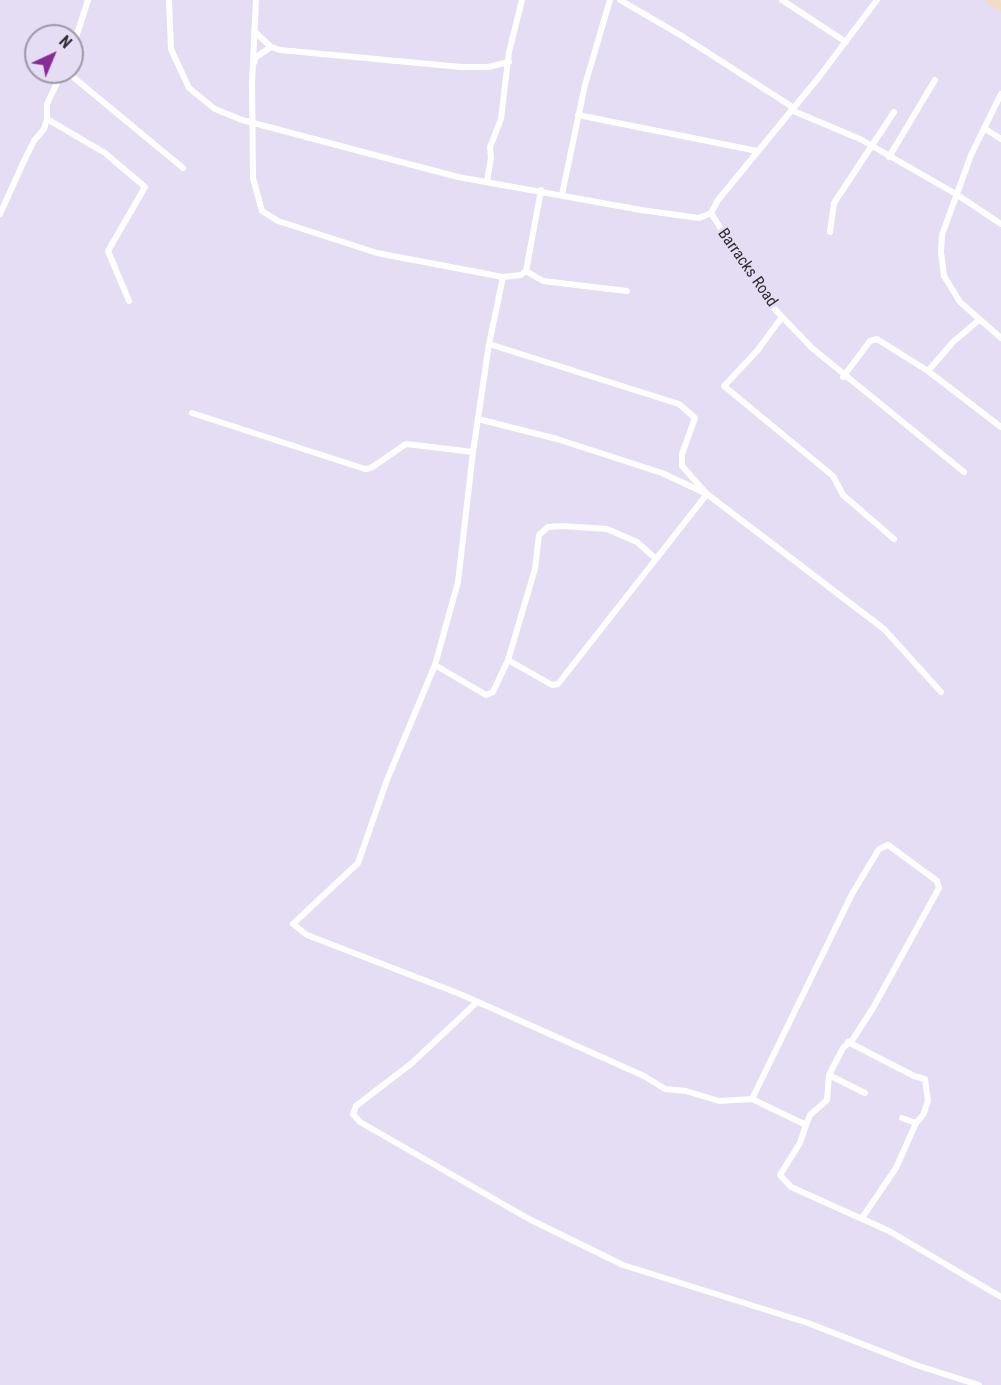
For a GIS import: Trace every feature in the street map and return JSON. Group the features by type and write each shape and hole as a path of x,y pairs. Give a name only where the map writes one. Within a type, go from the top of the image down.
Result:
{"main road":[{"path":"990,0 1001,7"}],"street":[{"path":"80,24 88,0"},
{"path":"169,0 171,48 189,88 215,109 252,122 458,177 679,216 699,218 711,213"},
{"path":"256,0 252,66 253,178 258,204 269,216 377,253 503,277 521,275 526,271 541,190"},
{"path":"487,181 491,158 490,147 501,119 509,62 522,0"},
{"path":"562,194 578,115 610,0"},
{"path":"620,0 682,36 792,109 870,146 956,194 1001,224"},
{"path":"782,0 846,42"},
{"name":"Barracks Road","path":"877,0 846,42 718,200 711,213 765,299 782,317 843,377 964,472"},
{"path":"254,31 270,46 280,50 404,63 488,67 509,62"},
{"path":"252,66 256,57 270,46"},
{"path":"889,157 935,80"},
{"path":"0,214 47,119 47,104 56,84"},
{"path":"82,84 183,168"},
{"path":"1001,94 956,194 942,235 944,276 960,302 1001,338"},
{"path":"830,231 834,203 894,112"},
{"path":"578,115 757,151"},
{"path":"47,119 105,153 145,187 108,251 129,301"},
{"path":"984,128 1001,139"},
{"path":"526,271 543,281 627,291"},
{"path":"503,277 489,344 473,452 458,582 435,665 387,780 358,863 292,924 307,935 477,1002 644,1076 665,1089 686,1091 719,1101 752,1099 806,1125"},
{"path":"782,317 757,351 724,386 833,476 843,495 894,538"},
{"path":"928,371 953,342 979,320"},
{"path":"843,377 867,345 877,339 928,371 1001,427"},
{"path":"489,344 664,397 685,408 695,418 682,454 682,466 707,494"},
{"path":"192,413 365,469 371,468 406,444 473,452"},
{"path":"478,419 557,439 641,466 681,480 707,494 813,572 884,629 941,692"},
{"path":"508,660 552,685 558,684 707,494"},
{"path":"435,665 486,696 493,692 508,660 535,569 539,535 548,527 607,530 637,542 655,558"},
{"path":"752,1099 852,894 879,849 888,845 940,885 915,927 911,943 894,967 873,1008 843,1048 829,1075 827,1100 810,1115 800,1143 780,1175 800,1191 889,1231 1001,1298"},
{"path":"477,1002 412,1063 356,1106 353,1114 360,1122 529,1219 623,1265 808,1323 916,1365 979,1385"},
{"path":"848,1042 914,1076 925,1078 928,1101 896,1167 862,1218"},
{"path":"829,1075 865,1093"},
{"path":"902,1118 916,1123"}]}
